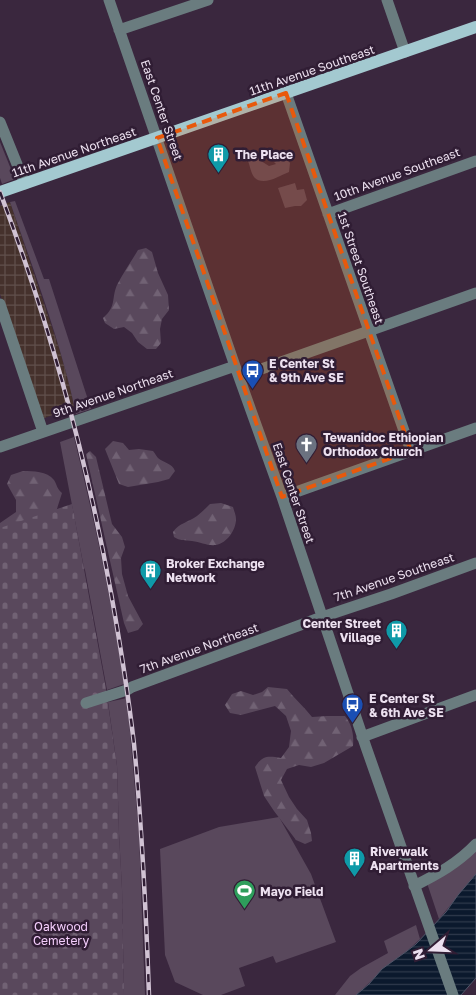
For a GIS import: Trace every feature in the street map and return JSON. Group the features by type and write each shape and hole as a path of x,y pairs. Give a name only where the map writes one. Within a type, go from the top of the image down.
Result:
{"main road":[{"name":"11th Avenue Southeast","path":"157,138 476,27"},
{"name":"11th Avenue Northeast","path":"0,192 157,138"}],"street":[{"name":"East Center Street","path":"109,0 235,366 282,496 362,737 453,995"},
{"path":"119,30 208,0"},
{"path":"387,0 405,52"},
{"name":"1st Street Southeast","path":"286,93 411,451"},
{"path":"0,122 25,184"},
{"name":"10th Avenue Southeast","path":"328,214 476,161"},
{"path":"239,377 476,294"},
{"path":"0,304 2,318 43,432"},
{"name":"9th Avenue Northeast","path":"0,447 235,366"},
{"path":"282,496 476,428"},
{"name":"7th Avenue Southeast","path":"322,617 476,563"},
{"name":"7th Avenue Northeast","path":"86,703 127,690 322,617"},
{"path":"362,737 476,696"},
{"path":"414,886 449,868 476,844"}],"highlighted area":[{"path":"286,93 411,451 282,497 157,138"}],"shaded area":[{"path":"10,202 59,348 74,407 42,419 0,294 0,206"}],"green space":[{"path":"0,142 15,179 2,184 0,178"},
{"path":"259,157 261,161 269,166 276,164 274,162 284,158 288,160 290,163 289,172 271,180 258,180 254,177 248,161"},
{"path":"295,183 297,190 304,189 307,200 301,206 285,208 278,188"},
{"path":"15,201 44,279 49,279 91,409 76,414 55,334 10,202"},
{"path":"146,248 152,252 158,273 168,295 169,310 162,319 160,329 161,343 156,349 147,349 124,327 114,329 105,323 103,318 112,306 115,290 124,272 138,250"},
{"path":"74,437 102,560 124,684 107,690 60,442"},
{"path":"113,441 123,443 129,450 153,451 158,458 174,468 175,471 169,479 158,482 128,487 119,484 105,449"},
{"path":"90,451 96,457 112,524 122,537 125,547 121,558 122,574 128,596 143,624 138,630 128,633 124,623 86,454"},
{"path":"23,471 40,472 48,475 54,480 62,493 53,521 0,554 0,523 16,512 16,500 7,484 11,475"},
{"path":"221,503 233,507 236,518 233,532 224,542 210,545 180,540 174,537 173,532 178,527 197,516 210,504"},
{"name":"Oakwood Cemetery","path":"72,504 105,683 117,766 124,995 0,995 0,528"},
{"path":"268,687 287,689 312,717 345,716 352,730 353,746 324,763 311,767 299,765 287,769 281,780 289,797 307,820 312,841 305,844 296,840 264,796 255,767 263,758 281,758 289,747 291,731 286,716 275,706 241,715 230,713 225,705 232,694 241,691 253,695 262,692"},
{"path":"127,698 139,835 145,995 124,995 117,766 108,702"},
{"name":"Mayo Field","path":"279,817 311,874 336,942 276,963 273,956 239,968 245,986 221,995 203,995 175,982 165,955 160,849 219,827"},
{"path":"476,849 476,874 439,919 427,883"},
{"path":"416,925 420,939 407,951 393,961 356,995 335,995 350,976 388,953 384,941"}],"water":[{"path":"476,874 476,978 461,995 356,995 382,969 416,944 446,912"}],"railway":[{"path":"0,192 50,340 78,440 111,593 124,668 134,744 143,869 149,995"}],"place":[{"name":"The Place","path":"219,173"},
{"name":"E Center St & 9th Ave SE","path":"253,389"},
{"name":"Tewanidoc Ethiopian Orthodox Church","path":"307,463"},
{"name":"Broker Exchange Network","path":"150,589"},
{"name":"Center Street Village","path":"397,649"},
{"name":"E Center St & 6th Ave SE","path":"353,724"},
{"name":"Riverwalk Apartments","path":"354,877"},
{"name":"Mayo Field","path":"244,910"}]}
